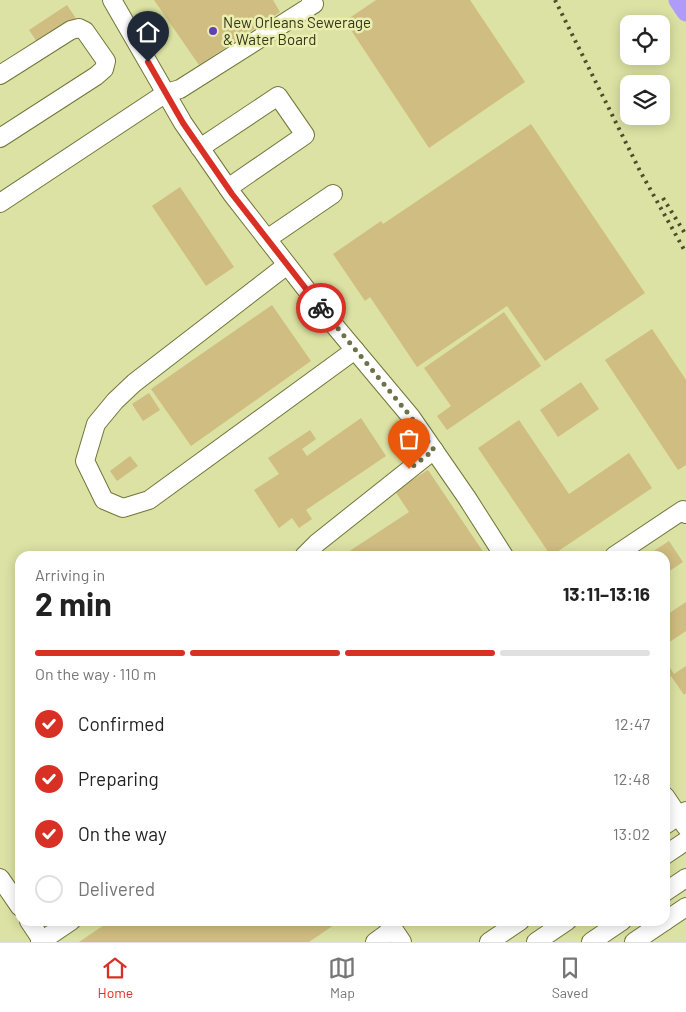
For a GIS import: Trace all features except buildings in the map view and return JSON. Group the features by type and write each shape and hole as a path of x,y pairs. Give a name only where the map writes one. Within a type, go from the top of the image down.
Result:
{"street":[{"path":"112,0 166,93 200,148 228,188 287,265 411,417 501,551"},
{"path":"0,203 166,93 180,89 314,4 311,0"},
{"path":"0,75 71,30 79,28 85,31 106,61 104,69 96,76 0,138"},
{"path":"200,148 278,96 284,104 305,135 228,188"},
{"path":"267,239 333,194"},
{"path":"287,265 134,383 115,401 96,424 84,462 104,500 123,508 150,500 355,350"},
{"path":"309,551 324,537 434,450"},
{"path":"622,551 684,512"},
{"path":"670,805 679,820"},
{"path":"670,852 686,841"},
{"path":"0,878 15,900"},
{"path":"670,889 686,878"},
{"path":"670,918 686,907"},
{"path":"32,926 42,941 64,926"},
{"path":"489,942 513,926"},
{"path":"536,942 559,926"},
{"path":"591,942 615,926"},
{"path":"634,942 658,926"},
{"path":"375,942 394,931"}],"waterway":[{"path":"678,0 686,12"}],"railway":[{"path":"555,0 640,171 686,253"},
{"path":"663,198 686,235"}],"way so far":[{"path":"321,308 411,417 434,450 409,469"}],"place":[{"name":"New Orleans Sewerage & Water Board","path":"213,31"}],"route":[{"path":"148,62 183,123 232,194 321,308"}]}
